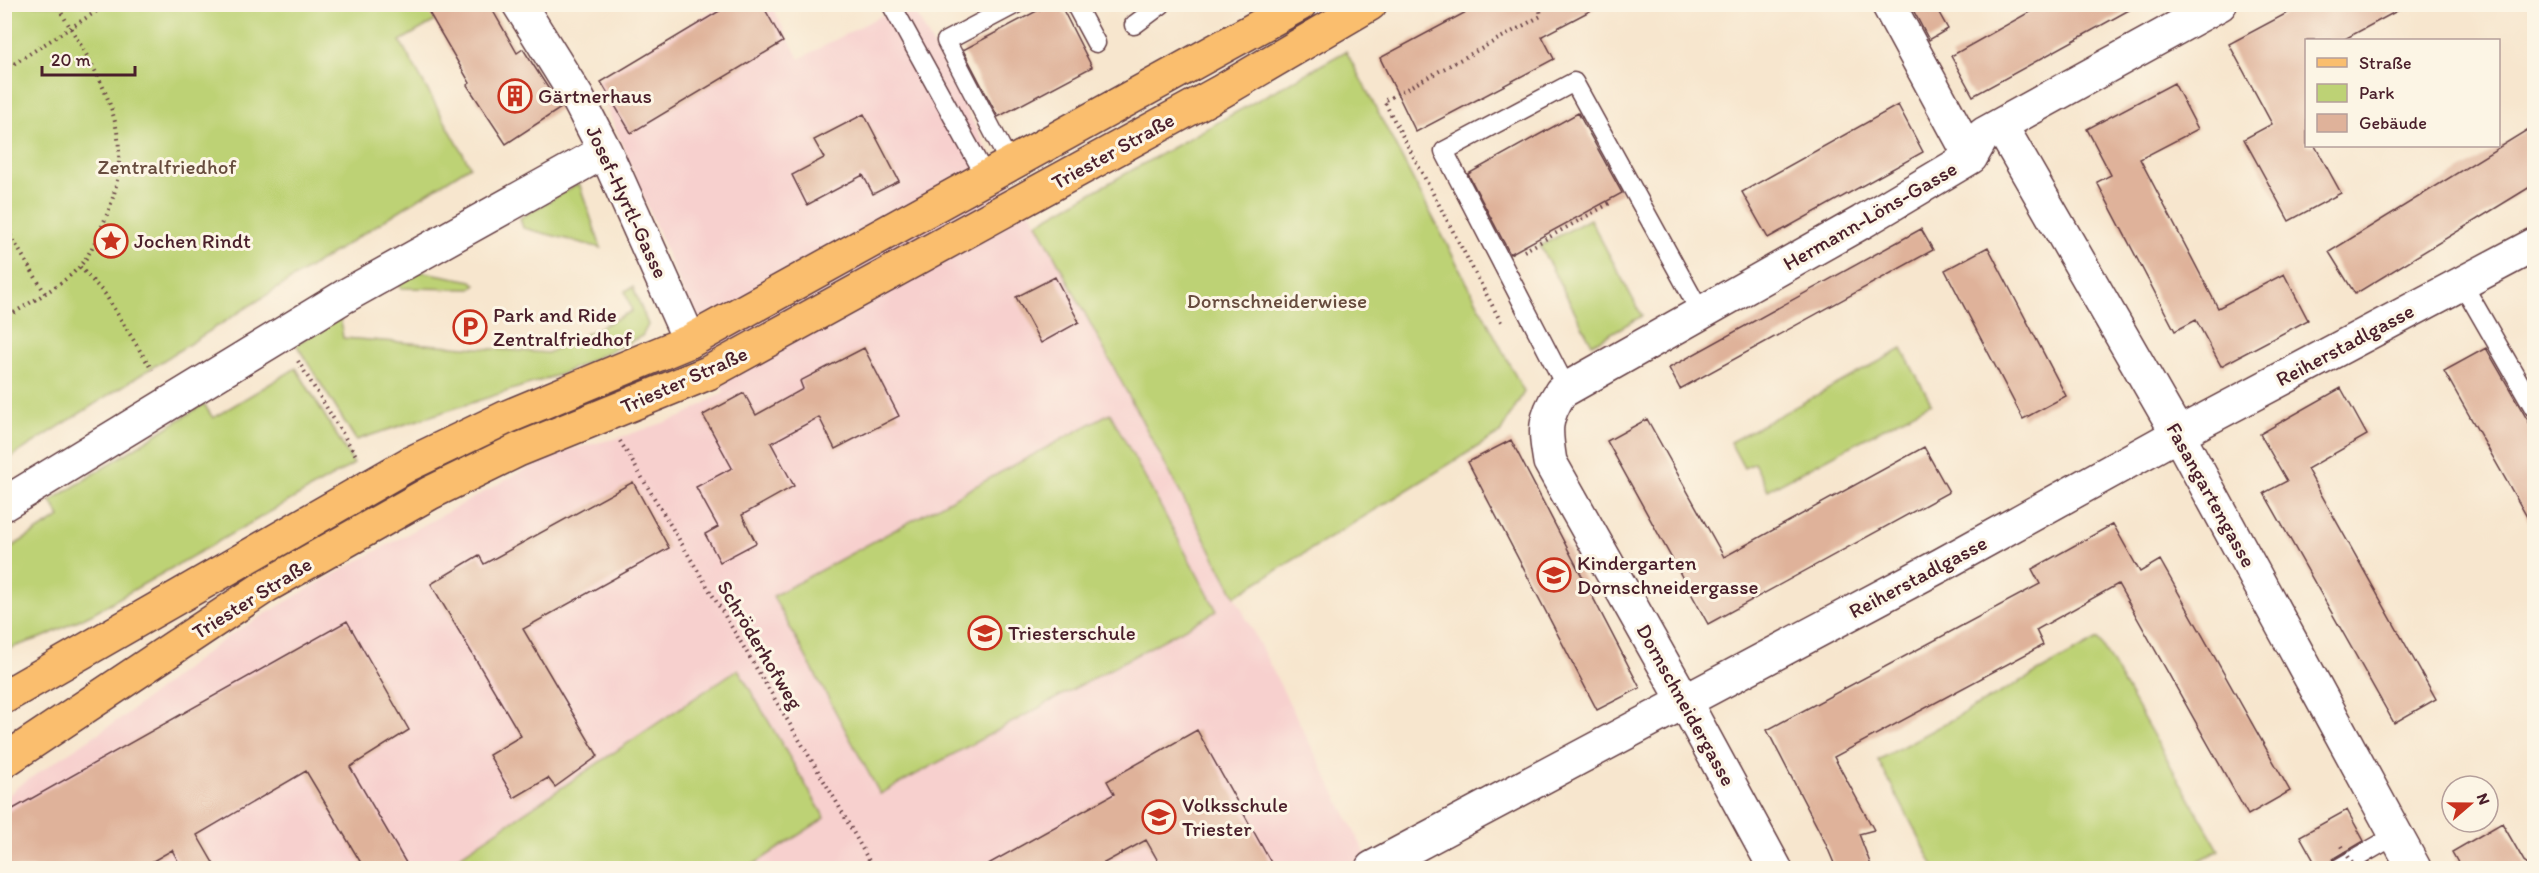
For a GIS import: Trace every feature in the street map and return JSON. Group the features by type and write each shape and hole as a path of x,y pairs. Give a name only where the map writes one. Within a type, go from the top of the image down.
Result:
{"main road":[{"name":"Triester Straße","path":"4,697 410,464 507,417 690,341 1300,4"},
{"name":"Triester Straße","path":"4,761 266,586 430,493 518,450 708,373 1222,91 1370,4"}],"street":[{"name":"Josef-Hyrtl-Gasse","path":"519,4 577,97 605,151 690,341"},
{"path":"1888,4 1971,157"},
{"name":"Hermann-Löns-Gasse","path":"1558,400 1701,313 1971,157 1984,134 2220,4"},
{"name":"Fasangartengasse","path":"2001,126 2178,434 2414,868"},
{"path":"4,504 345,296 605,151"},
{"name":"Reiherstadlgasse","path":"1372,868 1941,566 2178,434 2535,245"},
{"name":"Dornschneidergasse","path":"1558,400 1545,431 1550,462 1775,868"}],"lane":[{"path":"891,4 999,172"},
{"path":"999,172 946,41 1016,4"},
{"path":"1075,4 1096,43"},
{"path":"1134,25 1162,4"},
{"path":"1558,400 1502,262 1444,151 1574,82 1701,313"},
{"path":"2462,284 2535,408"},
{"path":"2339,868 2396,835"}],"path":[{"path":"4,319 80,267 112,206 118,174 119,137 108,95 56,4"},
{"path":"4,70 108,4"},
{"path":"1502,262 1634,191"},
{"path":"4,225 45,293"},
{"path":"80,267 105,294 152,370"},
{"path":"282,335 358,459"},
{"name":"Schröderhofweg","path":"618,438 836,801 873,868"},
{"path":"2342,846 2355,868"}],"shaded area":[{"path":"724,4 771,5 799,59 901,5 912,5 985,145 1037,223 1235,596 1373,868 748,868 825,818 738,670 442,868 5,868 5,799 17,787 124,716 227,637 311,587 555,453 618,438 681,417 724,392 596,81"}],"green space":[{"name":"Zentralfriedhof","path":"5,5 463,5 400,41 470,166 5,461"},
{"name":"Dornschneiderwiese","path":"1346,51 1524,392 1500,433 1235,596 1037,223"},
{"path":"579,183 601,248 523,228 520,218"},
{"path":"1590,219 1642,316 1592,344 1540,246"},
{"path":"419,271 472,281 476,285 471,289 401,288 398,281"},
{"path":"633,287 648,325 642,336 561,374 356,440 296,344 340,317 343,338 548,353 632,311 625,291"},
{"path":"1902,349 1931,403 1768,490 1754,463 1744,468 1730,442"},
{"path":"296,368 354,464 93,613 46,636 5,650 5,551 60,517 51,501 204,404 213,418"},
{"path":"1110,413 1217,611 880,794 773,596"},
{"path":"2098,639 2219,850 2186,868 1935,868 1878,760"},
{"path":"738,669 825,818 748,868 442,868"}],"building":[{"path":"424,4 489,4 517,53 523,49 561,108 506,144 467,85 470,83"},
{"path":"731,4 762,4 783,42 631,133 601,82"},
{"path":"1050,4 1060,4 1092,67 998,117 963,50"},
{"path":"1481,4 1603,4 1542,36 1554,59 1416,132 1380,58"},
{"path":"1910,4 1934,4 1948,29 1929,40"},
{"path":"2044,4 2140,4 1973,96 1951,56"},
{"path":"2304,4 2410,4 2345,39 2305,39 2305,147 2316,147 2341,193 2289,221 2244,139 2272,124 2229,44"},
{"path":"2174,83 2198,129 2140,159 2218,308 2284,274 2308,320 2221,366 2196,320 2175,331 2097,182 2111,175 2087,129"},
{"path":"1898,105 1923,152 1768,238 1742,192"},
{"path":"1578,113 1622,193 1510,254 1468,174"},
{"path":"864,114 899,181 873,194 863,175 807,205 792,175 824,158 814,140"},
{"path":"2535,125 2535,184 2355,294 2329,252"},
{"path":"1921,229 1933,250 1680,389 1669,368"},
{"path":"1988,247 2066,396 2023,419 1945,270"},
{"path":"1055,277 1079,322 1041,343 1016,297"},
{"path":"864,348 899,416 835,449 819,417 771,443 794,486 742,515 756,543 720,562 705,534 718,527 696,487 732,468 703,415 744,393 756,415 803,389 800,381"},
{"path":"2486,348 2535,433 2535,531 2444,371"},
{"path":"2341,388 2367,435 2307,469 2436,699 2394,723 2264,493 2287,481 2260,434"},
{"path":"1647,419 1724,557 1924,447 1949,492 1708,624 1607,441"},
{"name":"Kindergarten Dornschneidergasse","path":"1511,440 1640,688 1597,710 1468,462"},
{"path":"633,482 669,548 523,629 598,756 555,787 548,778 514,798 489,755 521,736 431,584 479,555 484,564"},
{"path":"2113,524 2140,572 2160,560 2290,791 2248,815 2118,584 2036,630 2043,645 1834,757 1874,830 1859,834 1872,868 1836,868 1767,730 2040,584 2032,569"},
{"path":"347,621 409,730 350,767 409,868 364,868 306,771 197,835 216,868 182,868 172,850 141,868 4,868 4,814"},
{"name":"Volksschule Triester","path":"1197,730 1274,868 1162,868 1146,840 1095,868 981,868 1114,794 1107,781"},
{"path":"2347,810 2364,841 2333,859 2328,868 2318,868 2300,836"},
{"path":"2502,823 2528,868 2461,868 2452,852 2483,834 2500,834"}],"place":[{"name":"Gärtnerhaus","path":"515,96"},
{"name":"Jochen Rindt","path":"111,241"},
{"name":"Park and Ride Zentralfriedhof","path":"470,327"},
{"name":"Kindergarten Dornschneidergasse","path":"1554,575"},
{"name":"Triesterschule","path":"985,633"},
{"name":"Volksschule Triester","path":"1159,817"}]}
